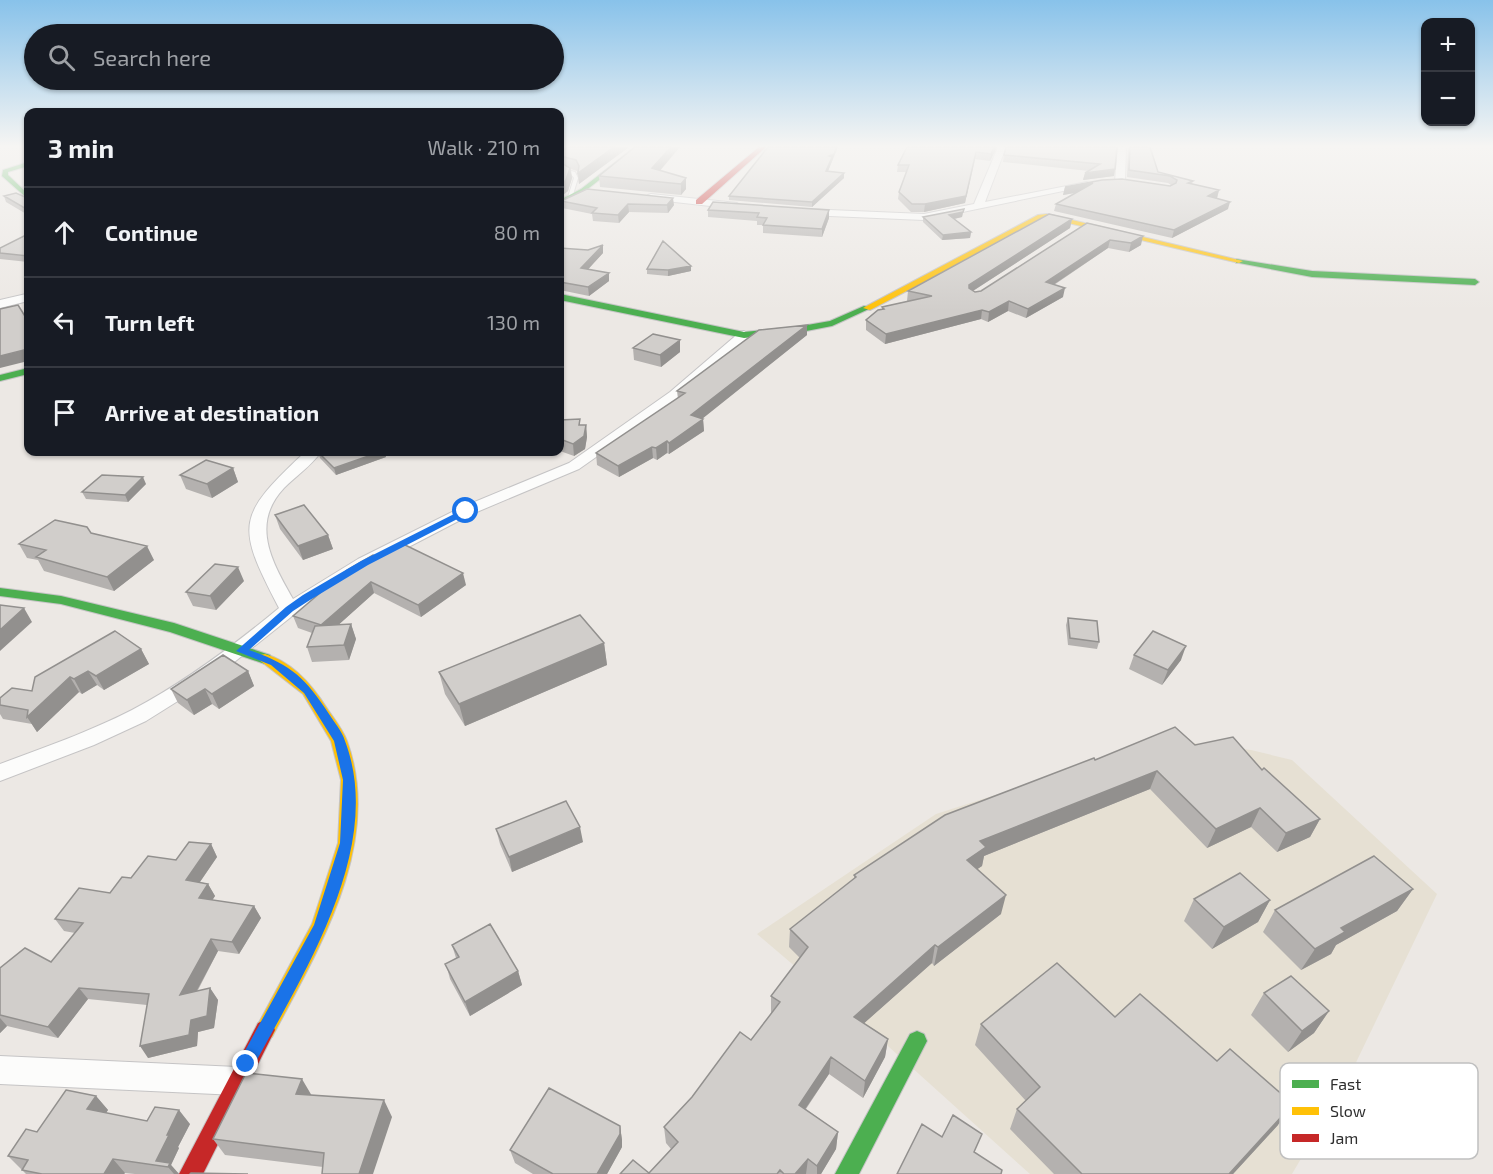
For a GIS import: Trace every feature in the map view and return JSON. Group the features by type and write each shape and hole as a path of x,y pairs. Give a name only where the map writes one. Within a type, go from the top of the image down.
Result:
{"street":[{"path":"699,202 749,208"},
{"path":"978,207 980,202"},
{"path":"800,212 924,217 1007,202"},
{"path":"564,298 744,335 796,330 832,323 886,300 1041,217 1055,217 1248,263 1312,274 1475,282"},
{"path":"1069,236 1086,225"},
{"path":"0,304 24,298"},
{"path":"0,774 115,728 242,651 289,609 364,563 466,511 574,466 675,395 744,335"},
{"path":"0,378 24,372"},
{"path":"289,609 258,542 256,523 263,503 309,456"},
{"path":"0,592 61,600 174,628 275,663 308,690 339,740 349,780 347,843 321,926 237,1081 191,1174"},
{"path":"847,1174 917,1041"},
{"path":"0,1070 237,1081"}],"shaded area":[{"path":"1167,740 1251,750 1292,760 1437,894 1356,1063 1280,1063 1280,1159 1301,1159 1292,1174 1030,1174 879,1038 757,934 936,814"}],"building":[{"path":"14,202 24,202 24,208"},
{"path":"565,202 670,202 667,205 628,204 618,215 592,213 597,208"},
{"path":"713,202 829,210 822,229 763,225 767,218 757,217 759,213 708,210"},
{"path":"910,202 936,202 925,204 912,204"},
{"path":"1060,202 1230,202 1174,230 1056,204"},
{"path":"964,209 963,212 949,215 971,232 943,235 923,217"},
{"path":"1049,214 1072,219 969,285 969,288 975,292 981,291 1087,223 1143,236 1131,243 1110,240 1046,282 1065,288 1028,309 1009,301 989,312 982,310 886,334 866,320 878,310 884,309 882,307 932,296 908,291"},
{"path":"24,236 24,256 0,253 0,248"},
{"path":"663,241 691,266 668,270 647,269"},
{"path":"603,245 581,268 609,273 588,287 564,283 564,248 588,250"},
{"path":"18,305 24,315 24,350 0,356 0,309"},
{"path":"807,325 691,415 703,419 669,443 667,441 656,448 652,447 618,466 596,453 685,393 677,391 759,330"},
{"path":"653,334 680,340 660,355 633,348"},
{"path":"580,419 579,425 586,425 584,436 573,444 564,441 564,420"},
{"path":"322,456 368,456 334,468"},
{"path":"206,460 233,468 207,484 180,475"},
{"path":"102,475 143,477 125,495 82,492"},
{"path":"304,505 328,535 298,546 275,515"},
{"path":"55,520 87,527 91,533 147,546 107,577 36,557 46,550 19,544"},
{"path":"401,543 463,573 418,605 371,582 321,625 293,616 347,570 373,555 380,557"},
{"path":"215,564 238,567 210,596 186,592"},
{"path":"0,605 24,608 0,630"},
{"path":"580,615 604,643 459,704 439,672"},
{"path":"1068,618 1097,621 1099,642 1070,638"},
{"path":"351,624 344,645 307,647 315,626"},
{"path":"115,631 141,649 96,676 88,671 74,679 70,677 27,717 28,710 0,705 0,698 12,688 32,691 35,677"},
{"path":"1153,631 1186,646 1168,670 1134,655"},
{"path":"223,655 248,671 212,694 205,689 187,700 171,689"},
{"path":"1175,727 1195,745 1233,737 1262,770 1264,768 1320,819 1286,833 1260,808 1216,829 1157,771 980,841 986,847 967,860 1006,895 938,947 935,945 854,1017 888,1039 865,1081 831,1057 799,1105 838,1132 817,1166 808,1159 795,1174 784,1174 780,1170 777,1174 620,1174 633,1160 649,1173 678,1142 664,1127 692,1097 740,1032 751,1040 780,1002 771,996 808,947 790,929 856,877 854,875 945,815 1094,758 1095,760"},
{"path":"566,801 580,827 509,857 496,829"},
{"path":"189,842 211,844 186,880 208,884 199,898 254,906 232,942 211,939 180,995 210,988 207,1016 191,1020 189,1035 140,1046 149,994 79,988 48,1027 0,1015 0,968 25,948 51,962 83,923 55,919 79,888 110,893 122,877 131,878 148,856 176,860"},
{"path":"1374,856 1413,889 1341,928 1345,932 1315,949 1275,910"},
{"path":"1240,873 1270,900 1224,927 1194,899"},
{"path":"490,924 518,971 465,1002 445,964 459,957 452,945"},
{"path":"1057,963 1115,1017 1140,994 1217,1061 1230,1049 1280,1093 1280,1118 1229,1174 1082,1174 1017,1109 1040,1087 981,1024"},
{"path":"1291,976 1329,1011 1302,1031 1264,993"},
{"path":"246,1073 302,1079 296,1094 384,1100 359,1174 322,1174 324,1153 213,1139"},
{"path":"549,1088 620,1126 620,1134 597,1174 553,1174 510,1150"},
{"path":"66,1090 96,1096 87,1109 147,1121 155,1107 179,1110 156,1161 170,1163 168,1167 113,1159 104,1174 42,1174 22,1170 28,1160 8,1156 26,1129 37,1132"},
{"path":"953,1115 982,1134 974,1152 1002,1170 1001,1174 897,1174 922,1124 942,1137"},
{"path":"191,1173 248,1174 190,1174"}],"traffic: fast":[{"path":"1239,261 1312,274 1475,282"},
{"path":"564,298 744,335 796,330 832,323 867,308"},
{"path":"0,378 24,372"},
{"path":"0,592 61,600 174,628 265,659"},
{"path":"847,1174 917,1041"}],"traffic: slow":[{"path":"867,308 1041,217 1047,216 1239,261"},
{"path":"265,659 275,663 308,690 339,740 349,780 347,843 321,926 265,1030"}],"traffic: jam":[{"path":"191,1174 265,1030"}],"route":[{"path":"246,1064 321,926 347,843 349,780 339,740 308,690 275,663 242,651 289,609 364,563 466,511"}]}
